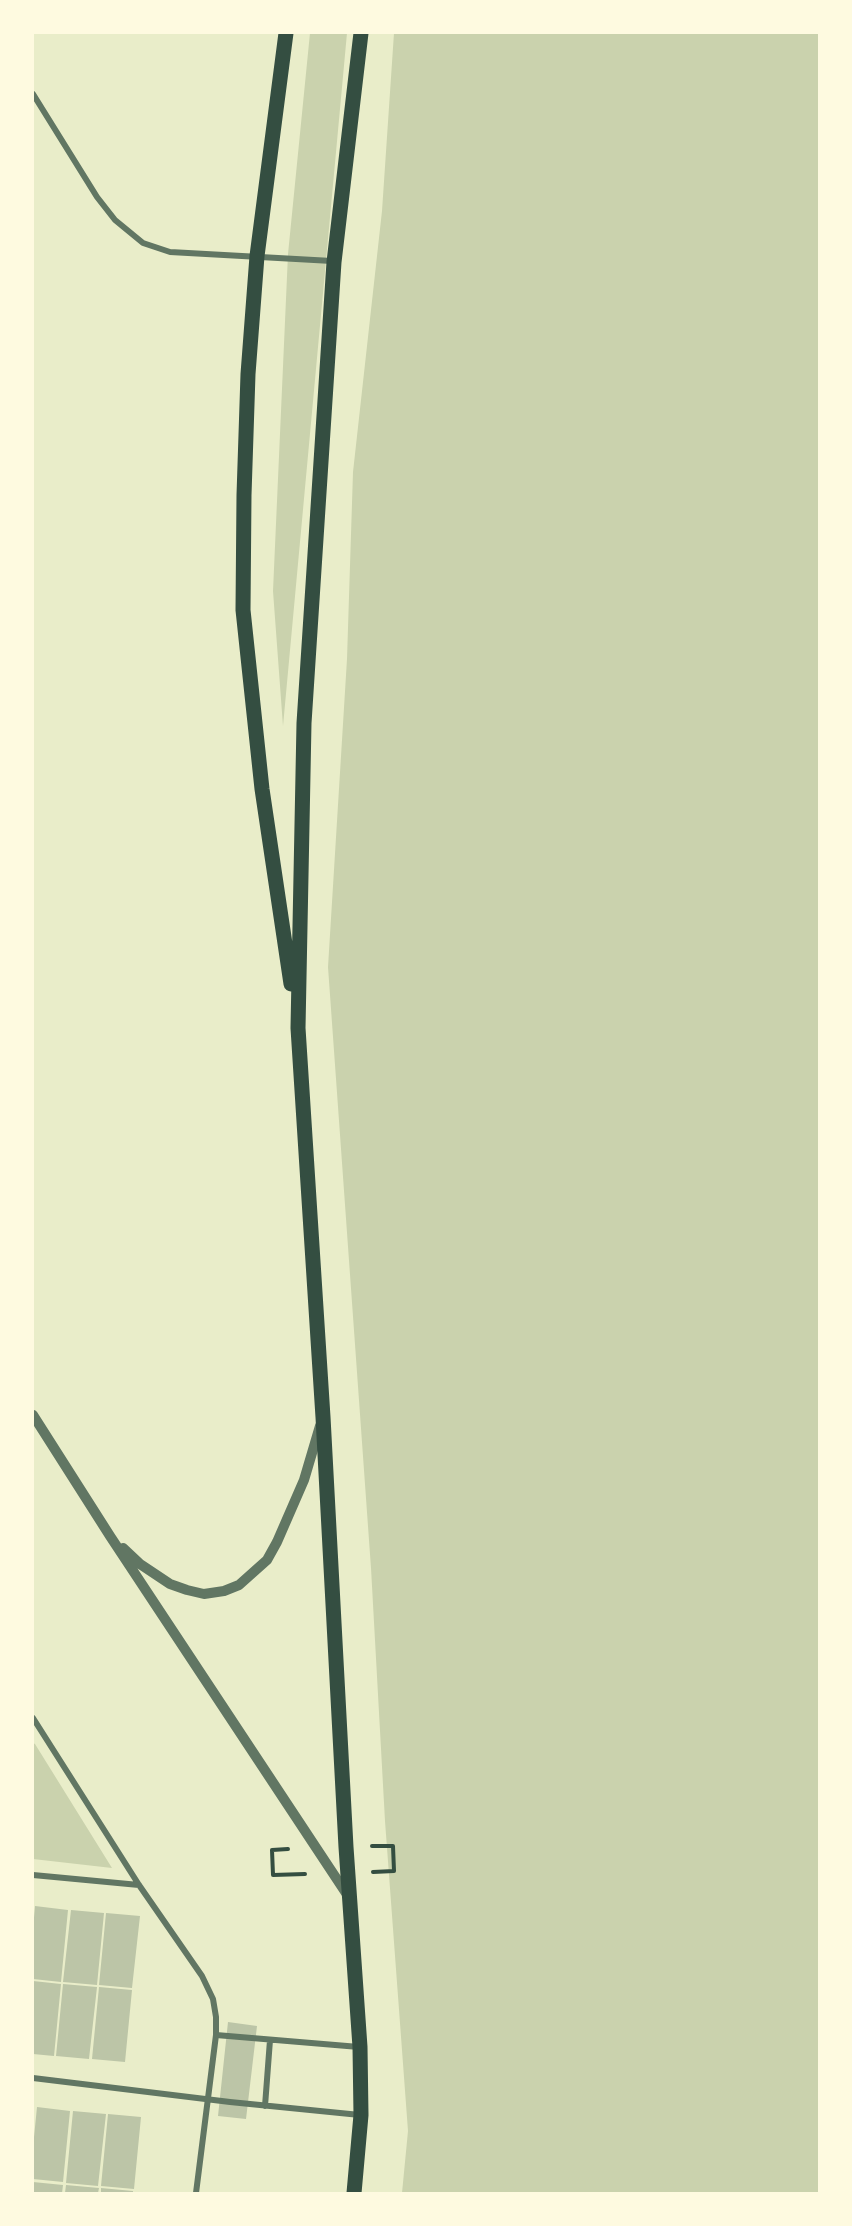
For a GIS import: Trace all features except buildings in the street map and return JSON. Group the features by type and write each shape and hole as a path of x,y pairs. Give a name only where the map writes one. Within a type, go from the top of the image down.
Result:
{"main road":[{"path":"286,33 257,256 248,374 243,610 262,789 298,1028"},
{"path":"354,2193 361,2115 360,2047 349,1898 323,1417 298,1028 304,723 334,262 361,33"}],"street":[{"path":"33,94 98,197 115,220 143,243 170,252 334,262"},
{"path":"33,1415 110,1536 349,1898"},
{"path":"110,1536 140,1564 170,1584 204,1594 224,1591 239,1585 267,1560 278,1542 304,1480 323,1417"},
{"path":"33,1718 139,1885 208,1987 216,2017 216,2035 196,2193"},
{"path":"33,1875 139,1885"},
{"path":"216,2035 360,2047"},
{"path":"265,2106 270,2040"},
{"path":"33,2078 208,2100 361,2115"}],"path":[{"path":"393,1846 394,1871"},
{"path":"272,1850 273,1875"}],"green space":[{"path":"310,33 347,33 283,726 273,591 288,254"},
{"path":"394,33 819,33 819,2193 402,2193 408,2131 328,967 347,659 353,472 382,211"},
{"path":"33,1743 35,1744 112,1868 33,1859"}]}
